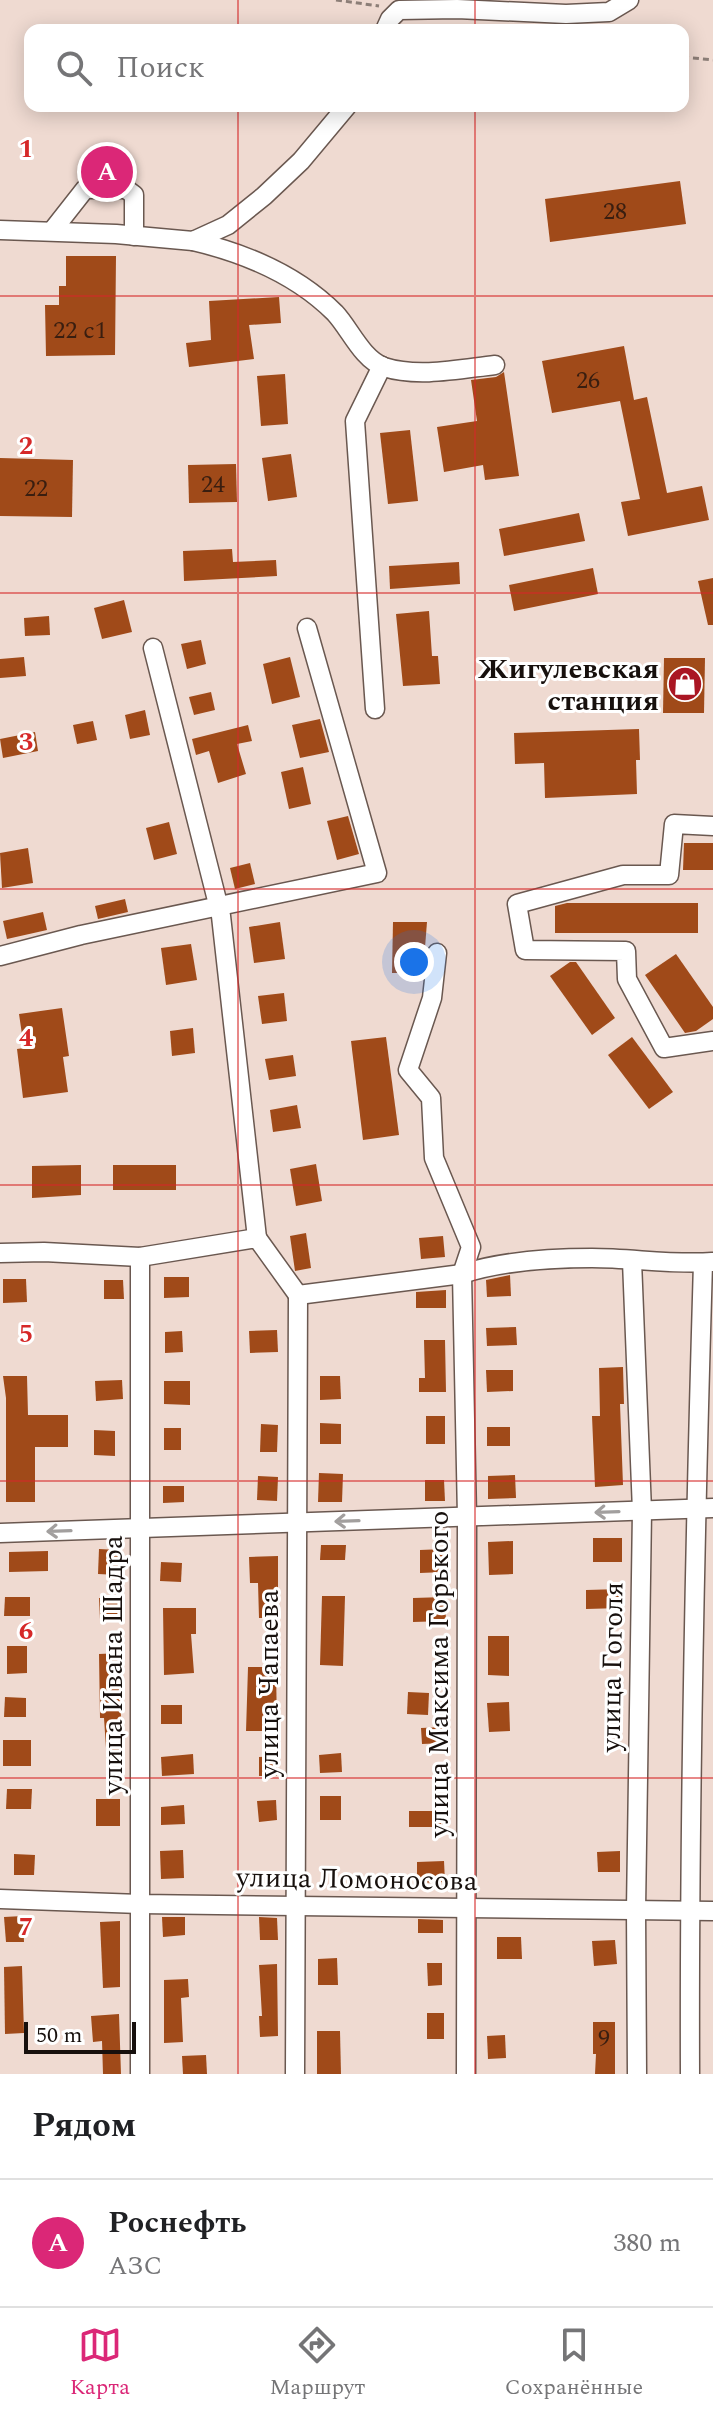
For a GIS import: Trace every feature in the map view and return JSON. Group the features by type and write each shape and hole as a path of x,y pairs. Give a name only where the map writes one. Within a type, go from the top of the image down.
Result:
{"street":[{"path":"388,24 399,10 566,14 609,12 629,0"},
{"path":"193,241 228,225 264,196 301,161 342,112"},
{"path":"52,231 85,189 126,189 134,195 134,236"},
{"path":"0,230 193,241 230,250 307,290 333,311 353,333 365,354 382,366 409,371 495,365"},
{"path":"375,709 355,421 382,366"},
{"path":"0,956 81,935 377,873 307,628"},
{"path":"153,648 218,906 257,1238 298,1295 462,1274 487,1266 511,1264 593,1258 708,1262 704,1508 689,1910 690,2074"},
{"path":"713,826 674,824 669,875 623,875 517,904 525,950 626,951 627,979 664,1048 713,1041"},
{"name":"улица Максима Горького","path":"437,953 432,998 408,1070 431,1098 434,1158 471,1247 462,1274 467,1517 466,2074"},
{"path":"0,1253 140,1257 257,1238"},
{"name":"улица Ивана Шадра","path":"140,1257 140,2074"},
{"name":"улица Гоголя","path":"632,1261 642,1511 636,1910 637,2074"},
{"name":"улица Чапаева","path":"295,2074 298,1295"},
{"path":"0,1533 704,1508"},
{"name":"улица Ломоносова","path":"0,1899 140,1904 713,1911"}],"path":[{"path":"336,0 399,10"},
{"path":"689,58 713,60"}],"building":[{"path":"680,181 686,224 550,242 545,199"},
{"path":"66,256 116,256 115,355 46,356 45,305 59,305 59,286 66,286"},
{"path":"279,297 281,323 249,325 254,359 189,367 186,343 211,340 209,301"},
{"path":"624,346 634,400 647,397 667,493 702,486 709,520 628,536 621,502 640,499 620,401 552,413 542,361"},
{"path":"504,372 519,476 485,480 483,465 444,472 437,427 477,421 471,380 496,377"},
{"path":"285,374 288,424 261,426 257,376"},
{"path":"410,430 418,501 388,504 380,433"},
{"path":"291,454 297,497 268,501 262,458"},
{"path":"0,458 73,460 72,517 0,516"},
{"path":"236,464 237,502 189,503 188,465"},
{"path":"579,513 585,541 504,556 499,529"},
{"path":"232,549 233,562 276,560 277,576 184,581 183,551"},
{"path":"459,562 460,584 390,589 389,566"},
{"path":"593,568 598,594 514,611 509,585"},
{"path":"713,578 713,625 708,625 698,581"},
{"path":"124,600 132,632 102,639 94,608"},
{"path":"429,611 432,656 438,656 440,684 403,686 396,614"},
{"path":"49,616 50,635 25,636 24,618"},
{"path":"201,640 206,664 187,669 181,644"},
{"path":"24,657 26,676 0,678 0,659"},
{"path":"290,657 300,697 272,704 263,664"},
{"path":"664,658 705,658 704,713 663,713"},
{"path":"211,692 215,710 194,715 189,697"},
{"path":"145,710 150,735 130,739 125,715"},
{"path":"320,719 329,752 300,758 292,725"},
{"path":"93,721 97,740 77,744 73,725"},
{"path":"248,725 252,741 237,744 246,774 218,783 209,751 196,755 192,739"},
{"path":"639,729 637,794 545,798 544,763 515,764 514,733"},
{"path":"35,732 38,751 3,758 0,739"},
{"path":"303,767 311,804 289,809 281,772"},
{"path":"348,816 359,854 337,860 327,821"},
{"path":"169,822 177,854 154,860 146,828"},
{"path":"684,843 713,843 713,870 683,870"},
{"path":"28,848 33,883 2,888 0,853"},
{"path":"250,863 255,884 235,889 230,868"},
{"path":"125,899 128,912 98,919 95,906"},
{"path":"567,903 698,903 698,933 555,933 555,906"},
{"path":"43,912 47,930 7,939 3,921"},
{"path":"280,922 285,959 254,963 249,927"},
{"path":"393,922 427,922 423,973 392,973"},
{"path":"191,944 197,980 166,985 161,948"},
{"path":"676,954 713,1007 713,1019 696,1031 685,1033 645,975"},
{"path":"570,962 576,962 615,1018 592,1035 550,976"},
{"path":"284,993 287,1021 262,1024 258,996"},
{"path":"62,1008 69,1056 63,1057 68,1092 23,1098 17,1049 24,1048 19,1014"},
{"path":"193,1028 195,1053 172,1056 170,1031"},
{"path":"386,1037 399,1135 363,1140 351,1041"},
{"path":"632,1037 673,1092 649,1109 608,1055"},
{"path":"293,1055 296,1076 269,1080 265,1059"},
{"path":"297,1105 301,1128 273,1132 270,1110"},
{"path":"316,1164 322,1201 296,1206 290,1169"},
{"path":"81,1165 81,1195 32,1198 32,1166"},
{"path":"113,1165 176,1165 176,1190 113,1190"},
{"path":"306,1233 311,1268 295,1271 290,1236"},
{"path":"443,1236 445,1257 421,1259 419,1238"},
{"path":"510,1275 511,1296 487,1297 486,1280"},
{"path":"164,1277 189,1277 189,1297 164,1298"},
{"path":"3,1279 26,1279 27,1302 3,1303"},
{"path":"104,1280 123,1280 124,1299 104,1299"},
{"path":"446,1290 446,1308 416,1308 416,1292"},
{"path":"516,1327 517,1345 487,1346 486,1328"},
{"path":"277,1330 278,1352 250,1353 249,1331"},
{"path":"182,1331 183,1352 165,1353 165,1332"},
{"path":"424,1340 445,1340 446,1392 419,1392 419,1378 425,1378"},
{"path":"623,1367 624,1404 620,1404 623,1485 595,1487 592,1416 600,1416 599,1368"},
{"path":"486,1370 513,1370 513,1391 487,1392"},
{"path":"3,1376 27,1376 28,1415 68,1415 68,1447 35,1447 35,1502 6,1502 6,1398"},
{"path":"320,1376 340,1376 341,1399 320,1400"},
{"path":"122,1380 123,1399 96,1401 95,1381"},
{"path":"164,1381 190,1381 190,1405 164,1404"},
{"path":"426,1416 445,1416 445,1444 426,1444"},
{"path":"320,1423 341,1424 341,1444 320,1444"},
{"path":"261,1424 278,1425 277,1452 260,1452"},
{"path":"487,1427 510,1427 510,1446 487,1446"},
{"path":"164,1428 181,1428 181,1450 164,1450"},
{"path":"94,1430 115,1431 115,1456 94,1455"},
{"path":"319,1473 343,1474 342,1502 318,1502"},
{"path":"515,1475 516,1498 488,1499 488,1476"},
{"path":"258,1476 278,1477 277,1501 257,1500"},
{"path":"425,1480 444,1480 445,1501 425,1501"},
{"path":"163,1486 184,1486 184,1502 163,1503"},
{"path":"593,1538 622,1538 622,1562 593,1562"},
{"path":"513,1541 513,1574 489,1575 488,1542"},
{"path":"321,1545 346,1545 345,1560 320,1560"},
{"path":"99,1549 118,1550 118,1575 98,1574"},
{"path":"444,1549 444,1572 420,1573 420,1550"},
{"path":"48,1551 48,1571 9,1572 9,1552"},
{"path":"278,1556 278,1618 259,1618 258,1583 250,1583 249,1557"},
{"path":"161,1562 182,1563 181,1582 160,1581"},
{"path":"621,1589 621,1608 586,1609 586,1590"},
{"path":"322,1596 345,1596 343,1666 320,1665"},
{"path":"5,1597 30,1597 30,1616 4,1616"},
{"path":"445,1597 446,1621 413,1622 413,1598"},
{"path":"99,1598 122,1598 123,1618 100,1619"},
{"path":"163,1608 196,1608 196,1634 191,1634 194,1673 164,1675"},
{"path":"488,1636 509,1636 509,1676 488,1675"},
{"path":"7,1646 27,1646 27,1673 7,1674"},
{"path":"121,1653 119,1717 122,1762 107,1763 104,1718 100,1718 99,1654"},
{"path":"248,1667 276,1667 277,1731 246,1731"},
{"path":"408,1692 429,1693 428,1715 407,1714"},
{"path":"5,1697 26,1698 26,1717 4,1717"},
{"path":"509,1702 510,1731 489,1732 487,1703"},
{"path":"161,1705 182,1705 182,1724 161,1724"},
{"path":"444,1727 445,1743 422,1744 421,1728"},
{"path":"3,1740 31,1740 31,1766 3,1766"},
{"path":"341,1753 342,1772 320,1773 319,1755"},
{"path":"193,1754 194,1774 162,1776 161,1757"},
{"path":"277,1756 277,1776 259,1776 259,1757"},
{"path":"7,1789 32,1789 31,1809 6,1809"},
{"path":"320,1796 341,1796 341,1820 320,1820"},
{"path":"96,1799 120,1799 120,1826 96,1826"},
{"path":"276,1800 277,1820 259,1822 257,1801"},
{"path":"184,1805 185,1824 161,1825 161,1807"},
{"path":"409,1811 441,1811 441,1827 409,1827"},
{"path":"183,1850 184,1878 161,1879 160,1851"},
{"path":"620,1851 620,1872 598,1872 597,1852"},
{"path":"14,1854 35,1855 34,1875 14,1875"},
{"path":"444,1861 445,1882 417,1883 417,1862"},
{"path":"23,1916 24,1942 6,1942 4,1917"},
{"path":"162,1917 185,1917 185,1935 163,1937"},
{"path":"259,1917 277,1918 278,1940 260,1940"},
{"path":"418,1919 443,1920 443,1933 418,1933"},
{"path":"120,1921 120,1987 103,1988 100,1922"},
{"path":"497,1937 521,1937 522,1959 497,1959"},
{"path":"615,1940 617,1964 594,1966 592,1941"},
{"path":"337,1958 338,1985 318,1985 318,1959"},
{"path":"427,1963 442,1963 442,1985 428,1986"},
{"path":"277,1964 278,2036 260,2037 259,1965"},
{"path":"22,1966 24,2033 5,2034 4,1967"},
{"path":"188,1979 189,1997 181,1998 183,2042 164,2043 164,1980"},
{"path":"427,2013 444,2013 444,2039 427,2039"},
{"path":"119,2014 121,2074 103,2074 102,2041 93,2042 91,2016"},
{"path":"593,2022 615,2022 615,2074 595,2074"},
{"path":"317,2031 340,2031 341,2074 317,2074"},
{"path":"505,2035 506,2058 488,2059 487,2036"},
{"path":"206,2055 207,2074 183,2074 182,2056"}],"place":[{"name":"Роснефть","path":"107,172"},
{"name":"Жигулевская станция","path":"685,684"}]}
